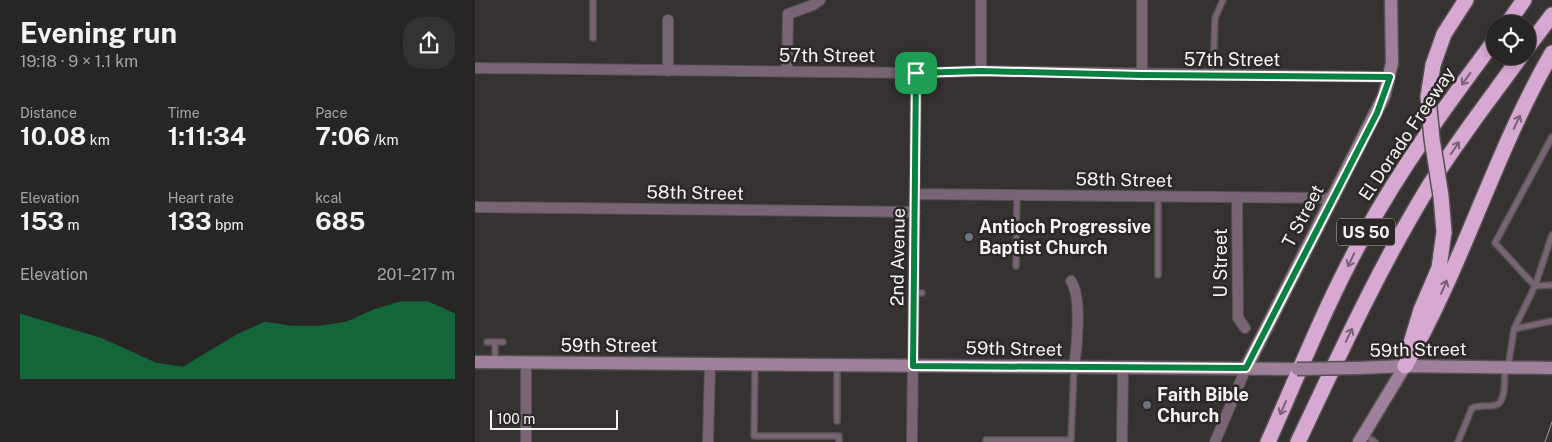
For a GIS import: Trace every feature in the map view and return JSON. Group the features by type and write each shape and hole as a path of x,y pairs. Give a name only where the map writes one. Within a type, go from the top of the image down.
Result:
{"highway":[{"path":"1405,366 1421,310 1439,268 1444,232 1428,97 1433,65 1443,34 1466,0"},
{"path":"1513,15 1524,0"},
{"path":"1536,36 1552,15"},
{"name":"El Dorado Freeway","path":"1268,442 1363,237 1394,182 1429,129 1486,52"},
{"path":"1405,366 1425,332 1503,151 1552,53"},
{"name":"US 50","path":"1298,442 1369,293 1402,233 1453,150 1514,65"}],"street":[{"path":"787,72 788,14 807,8 820,0"},
{"path":"981,0 981,71"},
{"path":"1142,0 1142,75"},
{"name":"T Street","path":"1215,442 1246,368 1377,113 1390,77 1393,45 1391,0"},
{"path":"668,20 668,71"},
{"name":"57th Street","path":"475,68 916,73 981,71 1142,75 1390,77"},
{"name":"2nd Avenue","path":"912,442 913,366 918,293 915,212 916,73"},
{"name":"58th Street","path":"915,194 984,198 1017,195 1333,198"},
{"name":"U Street","path":"1237,197 1237,318 1245,328"},
{"name":"58th Street","path":"475,207 915,212"},
{"path":"1071,281 1077,296 1074,367"},
{"name":"59th Street","path":"475,362 1272,369 1405,366 1552,368"},
{"path":"525,363 525,442"},
{"path":"708,442 710,364"},
{"path":"1361,438 1405,366"},
{"path":"1122,442 1123,367"}],"lane":[{"path":"593,0 593,38"},
{"path":"1213,76 1215,18 1223,0"},
{"path":"1535,286 1495,243 1552,137"},
{"path":"1016,266 1017,195"},
{"path":"1158,196 1158,275"},
{"path":"1458,442 1471,408 1497,405 1501,402 1504,394 1506,367 1514,329 1535,286 1552,235"},
{"path":"1535,286 1552,285"},
{"path":"1514,329 1552,321"},
{"path":"487,342 503,342"},
{"path":"495,342 495,363"},
{"path":"755,365 754,436 839,436 839,442"},
{"path":"837,365 837,421"},
{"path":"986,442 986,440 1071,440 1074,367"},
{"path":"1361,438 1375,442"}],"tram line":[{"path":"1545,442 1552,422"}],"place":[{"name":"Antioch Progressive Baptist Church","path":"969,237"},
{"name":"Faith Bible Church","path":"1147,405"}],"route":[{"path":"981,71 1142,75 1390,77 1377,113 1271,315 1246,368 913,366 916,73 981,71"}]}
